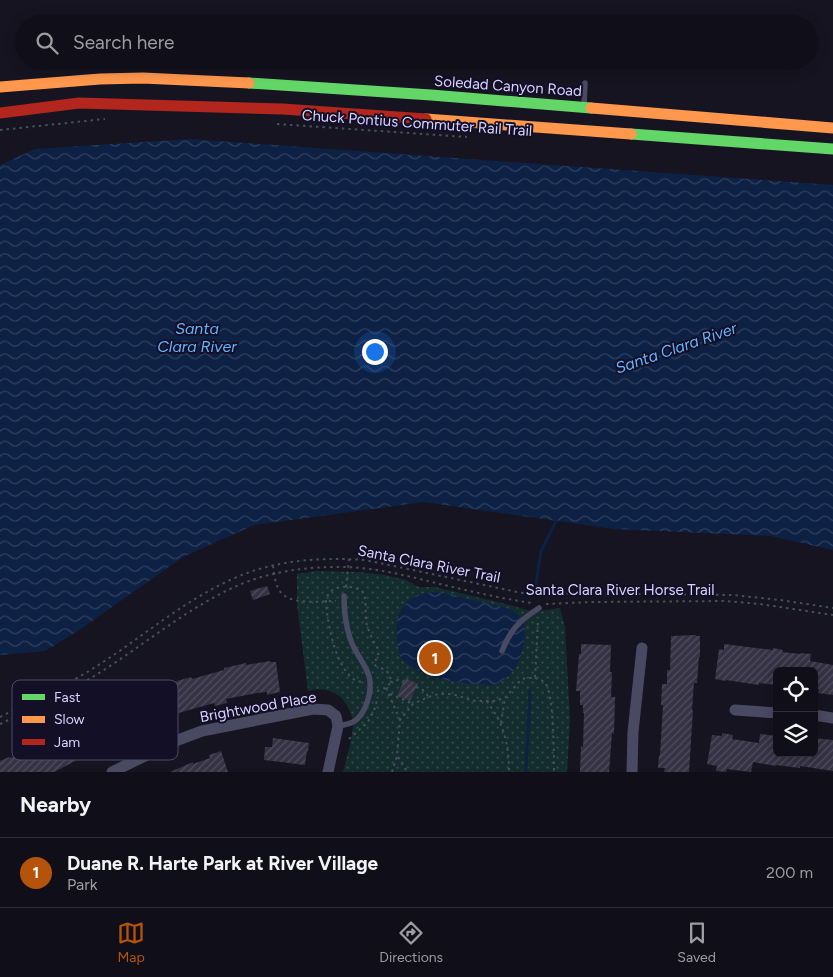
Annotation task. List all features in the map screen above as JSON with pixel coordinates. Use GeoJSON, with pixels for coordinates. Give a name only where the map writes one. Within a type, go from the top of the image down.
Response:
{"type":"FeatureCollection","features":[{"type":"Feature","properties":{"kind":"main road","name":"Soledad Canyon Road"},"geometry":{"type":"LineString","coordinates":[[0,87],[100,79],[143,78],[431,95],[833,128]]}},
{"type":"Feature","properties":{"kind":"main road"},"geometry":{"type":"LineString","coordinates":[[422,105],[428,101],[431,95]]}},
{"type":"Feature","properties":{"kind":"main road"},"geometry":{"type":"LineString","coordinates":[[297,110],[303,103],[312,100],[396,106]]}},
{"type":"Feature","properties":{"kind":"main road"},"geometry":{"type":"LineString","coordinates":[[0,113],[79,103],[297,110],[833,149]]}},
{"type":"Feature","properties":{"kind":"street"},"geometry":{"type":"LineString","coordinates":[[632,772],[633,732],[642,648]]}},
{"type":"Feature","properties":{"kind":"street","name":"Brightwood Place"},"geometry":{"type":"LineString","coordinates":[[178,740],[202,731],[313,709],[328,710],[336,716],[338,726]]}},
{"type":"Feature","properties":{"kind":"street"},"geometry":{"type":"LineString","coordinates":[[735,710],[773,713]]}},
{"type":"Feature","properties":{"kind":"street"},"geometry":{"type":"LineString","coordinates":[[818,716],[833,718]]}},
{"type":"Feature","properties":{"kind":"street"},"geometry":{"type":"LineString","coordinates":[[328,772],[338,726]]}},
{"type":"Feature","properties":{"kind":"street","name":"Brightwood Place"},"geometry":{"type":"LineString","coordinates":[[112,772],[137,760]]}},
{"type":"Feature","properties":{"kind":"lane"},"geometry":{"type":"LineString","coordinates":[[584,107],[585,83]]}},
{"type":"Feature","properties":{"kind":"lane"},"geometry":{"type":"LineString","coordinates":[[338,726],[354,722],[367,702],[370,685],[369,676],[350,640],[344,613],[344,596]]}},
{"type":"Feature","properties":{"kind":"lane"},"geometry":{"type":"LineString","coordinates":[[502,651],[511,632],[518,623],[539,606]]}},
{"type":"Feature","properties":{"kind":"path"},"geometry":{"type":"LineString","coordinates":[[0,130],[108,118]]}},
{"type":"Feature","properties":{"kind":"path","name":"Chuck Pontius Commuter Rail Trail"},"geometry":{"type":"LineString","coordinates":[[278,124],[466,137]]}},
{"type":"Feature","properties":{"kind":"path","name":"Santa Clara River Trail"},"geometry":{"type":"LineString","coordinates":[[73,680],[98,666],[199,597],[239,576],[273,566],[324,558],[365,560],[511,592],[539,594],[733,595],[833,608]]}},
{"type":"Feature","properties":{"kind":"path"},"geometry":{"type":"LineString","coordinates":[[273,566],[278,589],[287,598],[297,601],[339,600],[344,596],[349,559]]}},
{"type":"Feature","properties":{"kind":"path","name":"Santa Clara River Horse Trail"},"geometry":{"type":"LineString","coordinates":[[88,680],[205,602],[229,589],[248,581],[275,574],[317,567],[348,567],[393,573],[539,606],[591,602],[726,601],[833,615]]}},
{"type":"Feature","properties":{"kind":"path"},"geometry":{"type":"LineString","coordinates":[[535,678],[539,594]]}},
{"type":"Feature","properties":{"kind":"path"},"geometry":{"type":"LineString","coordinates":[[374,668],[382,668],[390,676],[390,682],[386,688],[379,691]]}},
{"type":"Feature","properties":{"kind":"path"},"geometry":{"type":"LineString","coordinates":[[501,724],[505,698],[519,682],[526,678],[535,678],[545,683],[548,687],[552,709],[554,772]]}},
{"type":"Feature","properties":{"kind":"path"},"geometry":{"type":"LineString","coordinates":[[390,682],[404,681]]}},
{"type":"Feature","properties":{"kind":"path"},"geometry":{"type":"LineString","coordinates":[[416,687],[422,689],[428,697]]}},
{"type":"Feature","properties":{"kind":"path"},"geometry":{"type":"LineString","coordinates":[[386,688],[400,720],[397,756],[392,772]]}},
{"type":"Feature","properties":{"kind":"path"},"geometry":{"type":"LineString","coordinates":[[390,694],[413,704]]}},
{"type":"Feature","properties":{"kind":"path"},"geometry":{"type":"LineString","coordinates":[[400,720],[413,704],[438,694],[452,694],[487,702],[505,698]]}},
{"type":"Feature","properties":{"kind":"path"},"geometry":{"type":"LineString","coordinates":[[487,702],[501,724],[507,742],[509,772]]}},
{"type":"Feature","properties":{"kind":"path","name":"Santa Clara River Trail"},"geometry":{"type":"LineString","coordinates":[[0,716],[12,710]]}},
{"type":"Feature","properties":{"kind":"path","name":"Santa Clara River Horse Trail"},"geometry":{"type":"LineString","coordinates":[[0,724],[12,718]]}},
{"type":"Feature","properties":{"kind":"path"},"geometry":{"type":"LineString","coordinates":[[397,756],[407,772]]}},
{"type":"Feature","properties":{"kind":"green space"},"geometry":{"type":"Polygon","coordinates":[[[317,571],[385,575],[406,580],[419,587],[435,587],[526,610],[542,611],[560,608],[565,627],[570,720],[567,772],[343,772],[353,728],[353,720],[348,707],[340,697],[326,690],[308,691],[297,605],[297,574],[317,571]]]}},
{"type":"Feature","properties":{"kind":"water","name":"Santa Clara River"},"geometry":{"type":"Polygon","coordinates":[[[190,139],[833,185],[833,550],[771,536],[614,529],[424,502],[254,525],[183,557],[78,631],[45,651],[0,655],[0,165],[35,149],[190,139]]]}},
{"type":"Feature","properties":{"kind":"water"},"geometry":{"type":"Polygon","coordinates":[[[433,592],[510,609],[522,619],[525,630],[524,643],[518,662],[509,676],[499,683],[490,685],[454,682],[424,673],[401,659],[396,631],[400,613],[404,605],[411,599],[421,594],[433,592]]]}},
{"type":"Feature","properties":{"kind":"building"},"geometry":{"type":"Polygon","coordinates":[[[267,586],[270,594],[253,600],[250,591],[267,586]]]}},
{"type":"Feature","properties":{"kind":"building"},"geometry":{"type":"Polygon","coordinates":[[[671,636],[700,636],[700,657],[697,683],[694,683],[689,772],[664,772],[665,768],[658,768],[663,705],[661,705],[662,684],[667,684],[667,670],[670,670],[671,636]]]}},
{"type":"Feature","properties":{"kind":"building"},"geometry":{"type":"Polygon","coordinates":[[[581,644],[611,645],[611,697],[615,697],[614,734],[612,733],[609,772],[580,772],[584,713],[583,705],[580,705],[580,691],[576,691],[581,644]]]}},
{"type":"Feature","properties":{"kind":"building"},"geometry":{"type":"Polygon","coordinates":[[[724,644],[773,650],[773,648],[783,650],[782,652],[811,654],[810,661],[833,665],[833,695],[818,693],[818,667],[773,667],[773,685],[759,683],[759,685],[715,679],[719,649],[724,650],[724,644]]]}},
{"type":"Feature","properties":{"kind":"building"},"geometry":{"type":"Polygon","coordinates":[[[270,661],[276,662],[280,692],[267,695],[267,692],[257,693],[226,699],[227,703],[215,706],[214,703],[178,713],[178,681],[191,677],[192,679],[224,670],[224,668],[246,663],[246,665],[270,661]]]}},
{"type":"Feature","properties":{"kind":"building"},"geometry":{"type":"Polygon","coordinates":[[[405,678],[418,684],[410,701],[397,696],[405,678]]]}},
{"type":"Feature","properties":{"kind":"building"},"geometry":{"type":"Polygon","coordinates":[[[722,733],[733,735],[732,739],[759,743],[760,734],[773,736],[773,757],[818,757],[818,738],[833,740],[833,771],[753,762],[751,772],[727,769],[726,772],[716,771],[717,766],[707,764],[712,735],[722,736],[722,733]]]}},
{"type":"Feature","properties":{"kind":"building"},"geometry":{"type":"Polygon","coordinates":[[[273,738],[309,743],[305,765],[264,760],[265,747],[272,747],[273,738]]]}},
{"type":"Feature","properties":{"kind":"building"},"geometry":{"type":"Polygon","coordinates":[[[221,751],[228,772],[170,772],[193,762],[193,764],[210,758],[209,755],[221,751]]]}},
{"type":"Feature","properties":{"kind":"building"},"geometry":{"type":"Polygon","coordinates":[[[12,757],[12,760],[77,760],[54,772],[0,772],[0,761],[12,757]]]}},
{"type":"Feature","properties":{"kind":"waterway"},"geometry":{"type":"LineString","coordinates":[[536,584],[541,551],[557,519]]}},
{"type":"Feature","properties":{"kind":"waterway"},"geometry":{"type":"LineString","coordinates":[[526,772],[530,691]]}},
{"type":"Feature","properties":{"kind":"traffic: fast"},"geometry":{"type":"LineString","coordinates":[[249,83],[591,108]]}},
{"type":"Feature","properties":{"kind":"traffic: fast"},"geometry":{"type":"LineString","coordinates":[[631,134],[833,149]]}},
{"type":"Feature","properties":{"kind":"traffic: slow"},"geometry":{"type":"LineString","coordinates":[[0,87],[100,79],[143,78],[249,83]]}},
{"type":"Feature","properties":{"kind":"traffic: slow"},"geometry":{"type":"LineString","coordinates":[[591,108],[833,128]]}},
{"type":"Feature","properties":{"kind":"traffic: slow"},"geometry":{"type":"LineString","coordinates":[[426,119],[631,134]]}},
{"type":"Feature","properties":{"kind":"traffic: jam"},"geometry":{"type":"LineString","coordinates":[[0,113],[79,103],[283,109],[426,119]]}},
{"type":"Feature","properties":{"kind":"place","name":"Duane R. Harte Park at River Village"},"geometry":{"type":"Point","coordinates":[435,658]}}]}
